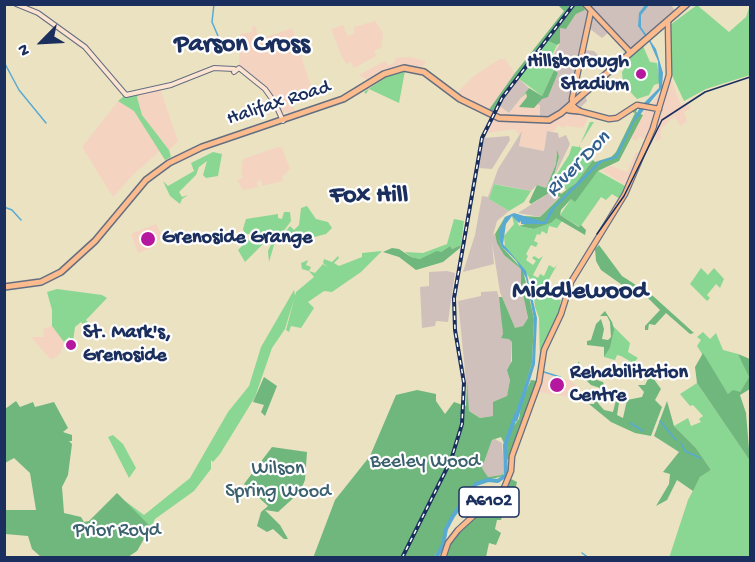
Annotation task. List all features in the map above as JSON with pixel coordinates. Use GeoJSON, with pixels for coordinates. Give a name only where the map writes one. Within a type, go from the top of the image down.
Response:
{"type":"FeatureCollection","features":[{"type":"Feature","properties":{"kind":"highway"},"geometry":{"type":"LineString","coordinates":[[505,121],[546,123],[559,116],[631,50],[687,4]]}},
{"type":"Feature","properties":{"kind":"highway"},"geometry":{"type":"LineString","coordinates":[[670,19],[692,4]]}},
{"type":"Feature","properties":{"kind":"highway"},"geometry":{"type":"LineString","coordinates":[[660,28],[669,29]]}},
{"type":"Feature","properties":{"kind":"highway","name":"Halifax Road"},"geometry":{"type":"LineString","coordinates":[[4,287],[41,282],[61,273],[95,241],[149,177],[184,155],[229,137],[343,102],[367,85],[392,72],[414,71],[425,75],[472,105],[505,121]]}},
{"type":"Feature","properties":{"kind":"highway"},"geometry":{"type":"LineString","coordinates":[[573,104],[580,112]]}},
{"type":"Feature","properties":{"kind":"highway"},"geometry":{"type":"LineString","coordinates":[[505,121],[546,123]]}},
{"type":"Feature","properties":{"kind":"main road"},"geometry":{"type":"LineString","coordinates":[[16,4],[43,15],[88,49],[125,95],[171,85],[214,69],[237,71],[270,95],[283,120]]}},
{"type":"Feature","properties":{"kind":"main road"},"geometry":{"type":"LineString","coordinates":[[585,4],[631,50]]}},
{"type":"Feature","properties":{"kind":"main road"},"geometry":{"type":"LineString","coordinates":[[573,104],[591,11]]}},
{"type":"Feature","properties":{"kind":"main road"},"geometry":{"type":"LineString","coordinates":[[580,112],[615,118],[640,105],[659,107],[668,75],[670,19]]}},
{"type":"Feature","properties":{"kind":"main road","name":"A6102"},"geometry":{"type":"LineString","coordinates":[[443,558],[450,540],[506,485],[512,456],[537,390],[545,348],[573,277],[622,198],[651,138],[659,107]]}},
{"type":"Feature","properties":{"kind":"shaded area"},"geometry":{"type":"Polygon","coordinates":[[[585,5],[671,5],[676,12],[607,71],[596,59],[584,54],[574,97],[584,92],[587,101],[576,112],[569,109],[540,122],[540,105],[537,104],[542,98],[548,97],[558,73],[547,66],[560,43],[560,28],[566,29],[577,13],[585,10],[585,5]],[[590,29],[585,50],[594,51],[610,67],[627,52],[609,32],[602,38],[590,29]]]}},
{"type":"Feature","properties":{"kind":"shaded area"},"geometry":{"type":"Polygon","coordinates":[[[375,21],[383,33],[381,48],[374,51],[376,56],[354,68],[351,62],[346,64],[331,29],[343,25],[348,36],[354,33],[354,27],[375,21]]]}},
{"type":"Feature","properties":{"kind":"shaded area"},"geometry":{"type":"Polygon","coordinates":[[[252,26],[256,27],[258,40],[292,28],[314,96],[293,103],[295,112],[282,113],[265,87],[239,69],[240,34],[252,32],[252,26]]]}},
{"type":"Feature","properties":{"kind":"shaded area"},"geometry":{"type":"Polygon","coordinates":[[[410,57],[426,61],[425,64],[422,67],[396,66],[367,80],[359,75],[386,61],[388,65],[394,63],[396,58],[410,57]]]}},
{"type":"Feature","properties":{"kind":"shaded area"},"geometry":{"type":"Polygon","coordinates":[[[500,59],[505,59],[516,75],[488,111],[457,95],[475,75],[500,59]]]}},
{"type":"Feature","properties":{"kind":"shaded area"},"geometry":{"type":"Polygon","coordinates":[[[670,77],[681,105],[687,104],[691,108],[684,112],[687,121],[680,126],[675,117],[670,120],[662,128],[660,134],[662,138],[655,142],[657,137],[652,135],[650,141],[639,137],[637,141],[631,138],[646,108],[654,101],[670,77]]]}},
{"type":"Feature","properties":{"kind":"shaded area"},"geometry":{"type":"Polygon","coordinates":[[[518,78],[529,88],[509,113],[498,105],[518,78]]]}},
{"type":"Feature","properties":{"kind":"shaded area"},"geometry":{"type":"Polygon","coordinates":[[[160,89],[178,141],[169,150],[142,116],[137,97],[139,94],[160,89]]]}},
{"type":"Feature","properties":{"kind":"shaded area"},"geometry":{"type":"Polygon","coordinates":[[[526,93],[533,108],[537,104],[569,109],[589,116],[583,128],[567,126],[563,128],[558,125],[554,131],[547,131],[544,151],[519,146],[522,132],[519,135],[515,129],[487,133],[493,120],[490,118],[498,105],[509,113],[526,93]]]}},
{"type":"Feature","properties":{"kind":"shaded area"},"geometry":{"type":"Polygon","coordinates":[[[118,101],[134,111],[160,151],[113,197],[82,147],[118,101]]]}},
{"type":"Feature","properties":{"kind":"shaded area"},"geometry":{"type":"Polygon","coordinates":[[[522,131],[519,146],[544,151],[547,131],[558,133],[559,138],[566,135],[570,144],[554,177],[559,158],[556,153],[556,164],[546,188],[537,185],[531,191],[494,184],[489,199],[509,211],[497,221],[492,239],[494,233],[504,255],[521,269],[521,285],[528,318],[523,326],[515,329],[500,292],[492,242],[494,264],[463,272],[475,235],[482,196],[488,197],[498,169],[522,131]]]}},
{"type":"Feature","properties":{"kind":"shaded area"},"geometry":{"type":"Polygon","coordinates":[[[509,136],[510,140],[492,169],[478,168],[484,138],[509,136]]]}},
{"type":"Feature","properties":{"kind":"shaded area"},"geometry":{"type":"Polygon","coordinates":[[[278,147],[282,148],[290,169],[282,177],[283,181],[262,186],[261,180],[257,182],[258,187],[243,190],[237,180],[243,178],[241,173],[243,159],[278,147]]]}},
{"type":"Feature","properties":{"kind":"shaded area"},"geometry":{"type":"Polygon","coordinates":[[[636,152],[643,155],[628,187],[602,170],[611,166],[627,172],[636,152]]]}},
{"type":"Feature","properties":{"kind":"shaded area"},"geometry":{"type":"Polygon","coordinates":[[[549,193],[560,196],[540,217],[518,213],[549,193]]]}},
{"type":"Feature","properties":{"kind":"shaded area","name":"Grenoside Grange"},"geometry":{"type":"Polygon","coordinates":[[[156,224],[164,238],[152,243],[154,247],[138,253],[131,234],[156,224]]]}},
{"type":"Feature","properties":{"kind":"shaded area"},"geometry":{"type":"Polygon","coordinates":[[[429,272],[455,273],[448,322],[436,321],[435,326],[422,328],[420,287],[429,286],[429,272]]]}},
{"type":"Feature","properties":{"kind":"shaded area"},"geometry":{"type":"Polygon","coordinates":[[[497,291],[501,305],[503,334],[501,338],[509,338],[512,342],[510,380],[507,396],[493,416],[480,418],[469,411],[458,301],[481,296],[481,292],[497,291]]]}},
{"type":"Feature","properties":{"kind":"shaded area"},"geometry":{"type":"Polygon","coordinates":[[[52,326],[64,342],[60,354],[51,360],[31,337],[44,337],[43,329],[52,326]]]}},
{"type":"Feature","properties":{"kind":"shaded area","name":"Rehabilitation Centre"},"geometry":{"type":"Polygon","coordinates":[[[543,372],[571,381],[577,386],[574,398],[539,392],[543,372]]]}},
{"type":"Feature","properties":{"kind":"shaded area"},"geometry":{"type":"Polygon","coordinates":[[[495,439],[502,443],[504,468],[502,475],[488,477],[482,468],[492,440],[495,439]]]}},
{"type":"Feature","properties":{"kind":"green space"},"geometry":{"type":"Polygon","coordinates":[[[558,5],[573,5],[491,113],[488,111],[515,73],[564,11],[558,5]]]}},
{"type":"Feature","properties":{"kind":"green space"},"geometry":{"type":"Polygon","coordinates":[[[575,5],[582,5],[585,10],[576,14],[566,29],[560,28],[560,43],[557,45],[548,41],[518,78],[575,5]]]}},
{"type":"Feature","properties":{"kind":"green space"},"geometry":{"type":"Polygon","coordinates":[[[697,5],[729,32],[746,17],[750,5],[750,75],[706,89],[684,101],[670,71],[670,25],[697,5]]]}},
{"type":"Feature","properties":{"kind":"green space"},"geometry":{"type":"Polygon","coordinates":[[[548,41],[557,45],[547,66],[554,70],[542,96],[518,78],[548,41]]]}},
{"type":"Feature","properties":{"kind":"green space","name":"Hillsborough Stadium"},"geometry":{"type":"Polygon","coordinates":[[[643,46],[650,62],[657,63],[660,83],[654,85],[649,95],[637,99],[623,84],[622,72],[627,65],[625,63],[643,46]]]}},
{"type":"Feature","properties":{"kind":"green space"},"geometry":{"type":"Polygon","coordinates":[[[554,70],[558,73],[548,97],[542,99],[534,108],[519,107],[527,97],[526,93],[521,98],[529,88],[542,96],[554,70]]]}},
{"type":"Feature","properties":{"kind":"green space"},"geometry":{"type":"Polygon","coordinates":[[[405,71],[399,103],[369,89],[366,94],[364,92],[388,76],[405,71]]]}},
{"type":"Feature","properties":{"kind":"green space"},"geometry":{"type":"Polygon","coordinates":[[[139,94],[137,97],[142,115],[169,150],[171,157],[165,160],[134,111],[118,101],[124,96],[139,94]]]}},
{"type":"Feature","properties":{"kind":"green space"},"geometry":{"type":"Polygon","coordinates":[[[638,107],[636,112],[643,115],[619,161],[598,171],[575,202],[571,199],[561,210],[560,215],[579,227],[581,225],[586,230],[585,235],[556,218],[551,223],[534,229],[519,226],[525,224],[524,216],[540,217],[560,197],[549,193],[531,204],[529,202],[537,185],[546,188],[556,164],[557,150],[559,157],[550,190],[556,192],[558,190],[561,194],[576,183],[593,160],[595,162],[611,157],[616,152],[635,113],[630,111],[638,107]]]}},
{"type":"Feature","properties":{"kind":"green space"},"geometry":{"type":"Polygon","coordinates":[[[590,122],[594,122],[580,144],[590,122]]]}},
{"type":"Feature","properties":{"kind":"green space"},"geometry":{"type":"Polygon","coordinates":[[[572,146],[579,146],[593,160],[576,183],[567,190],[556,183],[555,177],[572,146]]]}},
{"type":"Feature","properties":{"kind":"green space"},"geometry":{"type":"Polygon","coordinates":[[[213,152],[222,154],[218,176],[206,178],[203,175],[207,161],[199,167],[196,175],[179,192],[182,197],[188,195],[182,199],[180,204],[170,196],[163,181],[168,186],[194,171],[191,163],[213,152]]]}},
{"type":"Feature","properties":{"kind":"green space"},"geometry":{"type":"Polygon","coordinates":[[[598,171],[627,187],[620,199],[612,194],[606,200],[601,197],[580,227],[560,215],[571,199],[575,201],[598,171]]]}},
{"type":"Feature","properties":{"kind":"green space"},"geometry":{"type":"Polygon","coordinates":[[[494,184],[531,191],[524,202],[509,211],[489,199],[494,184]]]}},
{"type":"Feature","properties":{"kind":"green space"},"geometry":{"type":"Polygon","coordinates":[[[307,206],[316,219],[328,222],[332,228],[326,234],[290,243],[287,236],[283,237],[285,232],[290,226],[294,230],[299,225],[301,208],[307,206]]]}},
{"type":"Feature","properties":{"kind":"green space"},"geometry":{"type":"Polygon","coordinates":[[[284,212],[290,212],[291,221],[283,232],[281,240],[274,245],[269,262],[268,251],[274,238],[263,244],[245,262],[238,250],[249,239],[249,234],[245,234],[243,229],[246,219],[278,214],[278,218],[282,219],[284,212]]]}},
{"type":"Feature","properties":{"kind":"green space"},"geometry":{"type":"Polygon","coordinates":[[[512,216],[515,217],[519,226],[534,229],[551,223],[556,217],[562,221],[557,228],[549,226],[547,234],[542,231],[540,235],[537,234],[534,241],[538,243],[536,247],[531,245],[526,254],[528,256],[526,260],[533,265],[536,261],[532,258],[534,256],[539,259],[543,256],[533,275],[538,278],[540,274],[544,276],[549,265],[554,268],[557,265],[544,288],[549,291],[552,286],[558,289],[555,299],[561,300],[560,304],[563,306],[540,366],[539,318],[535,307],[533,286],[529,277],[505,248],[504,236],[514,224],[512,216]]]}},
{"type":"Feature","properties":{"kind":"green space","name":"Beeley Wood"},"geometry":{"type":"Polygon","coordinates":[[[505,217],[499,240],[502,247],[523,270],[534,319],[532,363],[518,408],[504,443],[501,437],[492,440],[482,468],[488,477],[502,475],[504,469],[503,476],[480,482],[464,499],[446,525],[442,545],[434,557],[313,558],[335,500],[370,456],[396,395],[417,390],[436,394],[436,401],[445,414],[454,402],[466,406],[467,381],[469,411],[480,418],[493,416],[493,402],[507,396],[510,380],[507,370],[512,361],[512,342],[501,338],[503,334],[499,297],[502,297],[515,328],[523,326],[528,318],[521,285],[521,269],[504,255],[497,243],[495,234],[505,217]]]}},
{"type":"Feature","properties":{"kind":"green space"},"geometry":{"type":"Polygon","coordinates":[[[454,219],[464,221],[461,245],[452,249],[450,246],[441,252],[420,259],[411,257],[405,252],[423,253],[447,244],[454,219]]]}},
{"type":"Feature","properties":{"kind":"green space"},"geometry":{"type":"Polygon","coordinates":[[[461,245],[443,262],[416,270],[399,257],[383,252],[392,248],[399,249],[411,257],[420,259],[437,251],[441,252],[450,246],[452,249],[461,245]]]}},
{"type":"Feature","properties":{"kind":"green space"},"geometry":{"type":"Polygon","coordinates":[[[599,245],[622,276],[653,296],[694,333],[690,334],[666,313],[655,325],[649,324],[648,330],[645,330],[645,326],[660,310],[647,297],[625,287],[601,270],[596,261],[595,249],[599,245]]]}},
{"type":"Feature","properties":{"kind":"green space"},"geometry":{"type":"Polygon","coordinates":[[[382,251],[361,272],[332,292],[324,291],[308,302],[314,308],[301,328],[291,326],[289,332],[286,330],[296,292],[314,277],[309,271],[315,273],[323,264],[328,267],[323,263],[324,259],[332,262],[338,256],[339,258],[334,263],[339,266],[362,257],[362,253],[382,251]]]}},
{"type":"Feature","properties":{"kind":"green space"},"geometry":{"type":"Polygon","coordinates":[[[308,260],[306,265],[311,267],[309,271],[302,269],[301,263],[308,260]]]}},
{"type":"Feature","properties":{"kind":"green space"},"geometry":{"type":"Polygon","coordinates":[[[701,268],[708,275],[714,268],[724,279],[720,288],[716,284],[707,295],[710,298],[707,301],[690,284],[701,268]]]}},
{"type":"Feature","properties":{"kind":"green space"},"geometry":{"type":"Polygon","coordinates":[[[57,289],[102,295],[107,298],[86,320],[92,327],[88,330],[81,322],[75,327],[73,341],[69,337],[64,342],[52,326],[52,310],[47,292],[57,289]]]}},
{"type":"Feature","properties":{"kind":"green space"},"geometry":{"type":"Polygon","coordinates":[[[294,290],[295,296],[285,329],[272,348],[255,397],[220,454],[213,462],[211,460],[211,469],[194,491],[155,519],[151,527],[125,501],[144,515],[190,478],[228,412],[249,386],[261,347],[294,290]]]}},
{"type":"Feature","properties":{"kind":"green space"},"geometry":{"type":"Polygon","coordinates":[[[605,311],[614,329],[610,348],[604,357],[604,347],[587,345],[587,341],[591,340],[596,324],[601,319],[604,329],[602,339],[608,340],[611,337],[610,322],[607,316],[600,316],[605,311]]]}},
{"type":"Feature","properties":{"kind":"green space"},"geometry":{"type":"Polygon","coordinates":[[[613,326],[630,343],[628,352],[638,358],[633,363],[617,355],[615,360],[604,357],[610,348],[613,326]]]}},
{"type":"Feature","properties":{"kind":"green space"},"geometry":{"type":"Polygon","coordinates":[[[703,332],[710,339],[716,333],[723,350],[738,354],[742,360],[749,377],[740,392],[728,394],[697,346],[701,340],[697,337],[703,332]]]}},
{"type":"Feature","properties":{"kind":"green space"},"geometry":{"type":"Polygon","coordinates":[[[703,353],[728,394],[733,390],[740,392],[749,377],[738,354],[750,359],[750,389],[740,395],[746,413],[750,461],[697,383],[695,367],[703,353]]]}},
{"type":"Feature","properties":{"kind":"green space"},"geometry":{"type":"Polygon","coordinates":[[[579,361],[580,369],[588,374],[592,370],[596,371],[594,379],[603,382],[605,388],[598,403],[604,410],[613,412],[616,400],[620,397],[617,415],[623,418],[627,400],[642,397],[644,392],[638,385],[645,385],[652,371],[653,378],[661,389],[655,400],[662,407],[651,436],[635,433],[611,422],[589,404],[594,404],[600,388],[591,385],[575,370],[579,361]]]}},
{"type":"Feature","properties":{"kind":"green space"},"geometry":{"type":"Polygon","coordinates":[[[264,377],[277,386],[265,416],[261,412],[264,405],[253,402],[264,377]]]}},
{"type":"Feature","properties":{"kind":"green space"},"geometry":{"type":"Polygon","coordinates":[[[531,380],[538,381],[510,461],[507,459],[506,445],[511,429],[519,419],[522,400],[531,380]]]}},
{"type":"Feature","properties":{"kind":"green space"},"geometry":{"type":"Polygon","coordinates":[[[697,383],[750,461],[750,557],[669,558],[688,500],[700,477],[711,470],[696,448],[674,426],[688,418],[691,426],[701,422],[699,419],[703,416],[680,394],[697,383]]]}},
{"type":"Feature","properties":{"kind":"green space","name":"Prior Royd"},"geometry":{"type":"Polygon","coordinates":[[[16,401],[20,407],[33,402],[35,407],[54,402],[68,428],[63,432],[72,435],[72,441],[69,441],[72,444],[68,475],[62,487],[64,513],[81,517],[84,522],[89,521],[117,493],[151,527],[137,551],[128,557],[41,557],[32,549],[28,536],[5,534],[5,510],[36,510],[30,473],[14,458],[5,463],[5,409],[16,401]]]}},
{"type":"Feature","properties":{"kind":"green space"},"geometry":{"type":"Polygon","coordinates":[[[667,401],[674,426],[696,448],[711,470],[700,477],[693,491],[677,480],[667,500],[656,506],[669,484],[670,474],[663,472],[679,452],[654,436],[667,401]]]}},
{"type":"Feature","properties":{"kind":"green space"},"geometry":{"type":"Polygon","coordinates":[[[113,435],[123,444],[136,468],[129,478],[108,437],[113,435]]]}},
{"type":"Feature","properties":{"kind":"green space","name":"Wilson Spring Wood"},"geometry":{"type":"Polygon","coordinates":[[[272,447],[307,452],[305,480],[300,492],[278,512],[265,510],[280,525],[288,539],[284,539],[273,529],[267,532],[257,526],[261,512],[268,506],[244,484],[272,447]]]}},
{"type":"Feature","properties":{"kind":"green space"},"geometry":{"type":"Polygon","coordinates":[[[509,478],[517,482],[513,499],[508,498],[501,520],[497,520],[495,529],[501,533],[496,545],[489,543],[486,557],[444,558],[452,538],[501,494],[509,478]]]}},
{"type":"Feature","properties":{"kind":"water"},"geometry":{"type":"Polygon","coordinates":[[[645,5],[649,5],[641,15],[641,27],[656,49],[663,73],[662,88],[634,122],[617,158],[602,162],[555,208],[546,224],[521,224],[521,221],[519,223],[512,216],[506,224],[503,244],[526,271],[537,318],[535,364],[517,422],[514,418],[532,363],[534,319],[526,278],[516,260],[502,247],[499,240],[500,229],[505,217],[514,213],[544,222],[550,210],[599,161],[615,156],[640,107],[659,88],[658,61],[650,43],[638,26],[639,13],[645,5]]]}},
{"type":"Feature","properties":{"kind":"waterway"},"geometry":{"type":"LineString","coordinates":[[214,4],[212,22],[218,36]]}},
{"type":"Feature","properties":{"kind":"waterway"},"geometry":{"type":"LineString","coordinates":[[4,62],[19,90],[46,123]]}},
{"type":"Feature","properties":{"kind":"waterway"},"geometry":{"type":"LineString","coordinates":[[4,207],[12,210],[21,220]]}},
{"type":"Feature","properties":{"kind":"waterway"},"geometry":{"type":"LineString","coordinates":[[544,372],[560,377]]}},
{"type":"Feature","properties":{"kind":"waterway","name":"River Don"},"geometry":{"type":"LineString","coordinates":[[436,558],[453,516],[476,484],[488,480],[498,481],[506,475],[505,445],[516,415]]}},
{"type":"Feature","properties":{"kind":"waterway"},"geometry":{"type":"LineString","coordinates":[[660,421],[676,440]]}},
{"type":"Feature","properties":{"kind":"waterway"},"geometry":{"type":"LineString","coordinates":[[630,423],[643,431]]}},
{"type":"Feature","properties":{"kind":"waterway"},"geometry":{"type":"LineString","coordinates":[[681,443],[685,451],[700,458]]}},
{"type":"Feature","properties":{"kind":"waterway"},"geometry":{"type":"LineString","coordinates":[[582,553],[589,558]]}},
{"type":"Feature","properties":{"kind":"tram line"},"geometry":{"type":"LineString","coordinates":[[597,234],[624,196],[662,120],[705,92],[750,77]]}},
{"type":"Feature","properties":{"kind":"railway"},"geometry":{"type":"LineString","coordinates":[[402,558],[451,460],[462,424],[464,383],[455,330],[454,298],[482,138],[502,98],[574,4]]}},
{"type":"Feature","properties":{"kind":"place","name":"Hillsborough Stadium"},"geometry":{"type":"Point","coordinates":[641,74]}},
{"type":"Feature","properties":{"kind":"place","name":"Grenoside Grange"},"geometry":{"type":"Point","coordinates":[148,239]}},
{"type":"Feature","properties":{"kind":"place","name":"St. Mark's, Grenoside"},"geometry":{"type":"Point","coordinates":[71,345]}},
{"type":"Feature","properties":{"kind":"place","name":"Rehabilitation Centre"},"geometry":{"type":"Point","coordinates":[557,385]}},
{"type":"Feature","properties":{"kind":"district","name":"Parson Cross"},"geometry":{"type":"Point","coordinates":[242,46]}},
{"type":"Feature","properties":{"kind":"district","name":"Fox Hill"},"geometry":{"type":"Point","coordinates":[369,197]}},
{"type":"Feature","properties":{"kind":"district","name":"Middlewood"},"geometry":{"type":"Point","coordinates":[580,293]}}]}
